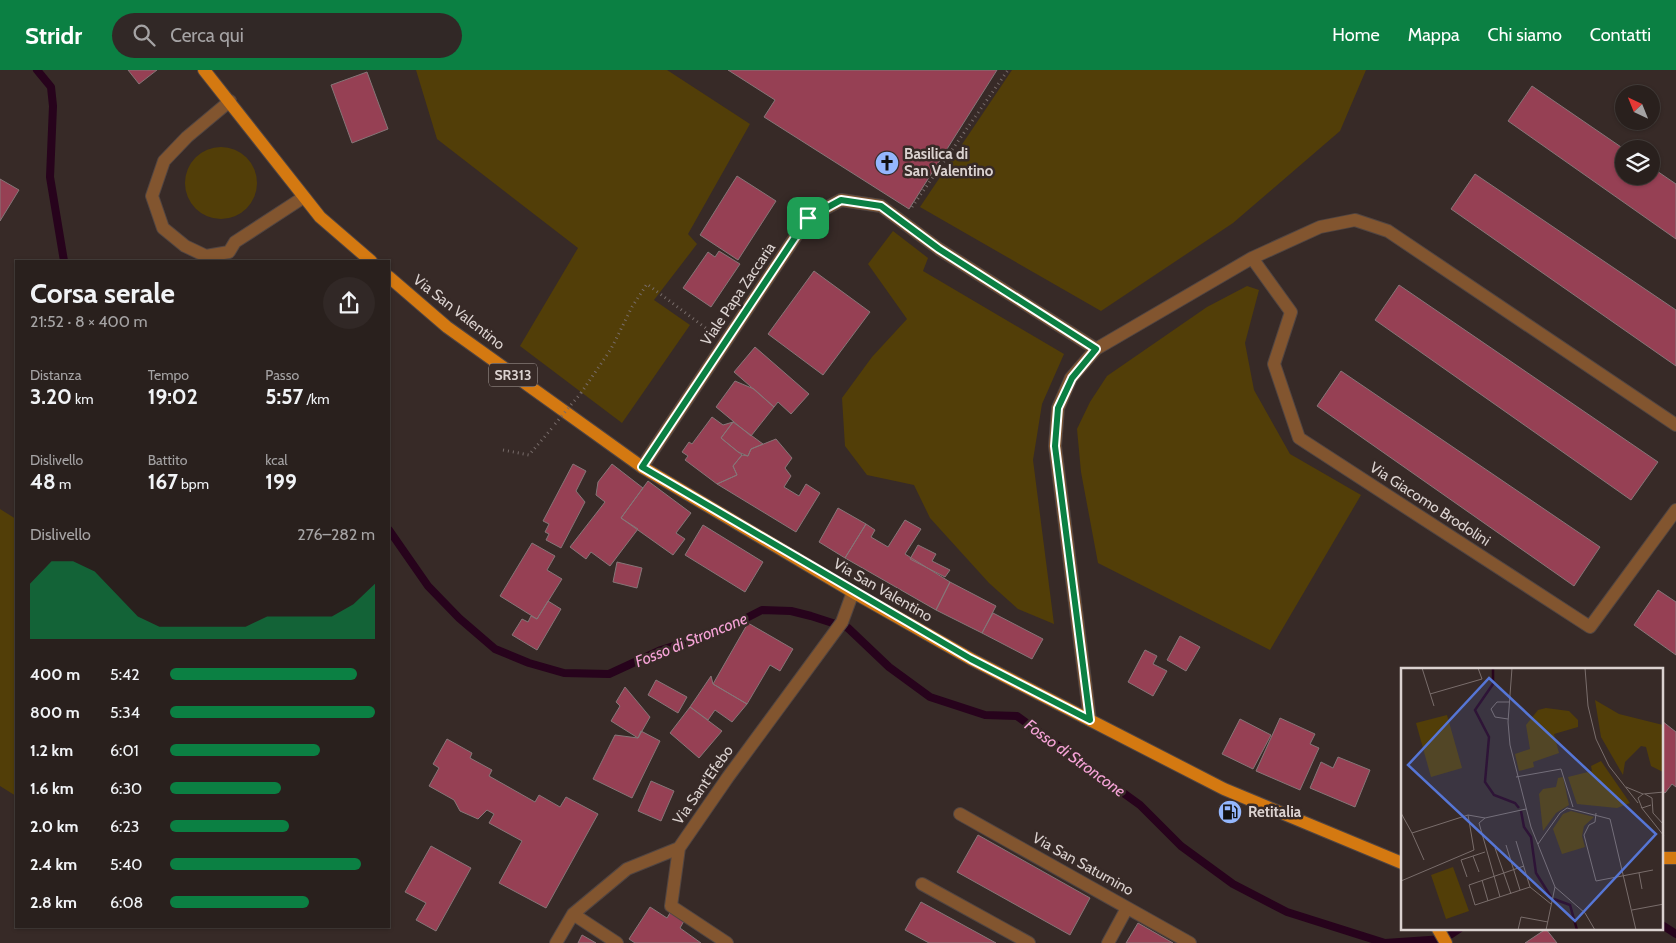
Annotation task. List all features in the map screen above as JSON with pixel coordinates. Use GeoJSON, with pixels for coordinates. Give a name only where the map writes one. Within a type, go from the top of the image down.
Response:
{"type":"FeatureCollection","features":[{"type":"Feature","properties":{"kind":"main road"},"geometry":{"type":"LineString","coordinates":[[204,70],[320,217],[370,260]]}},
{"type":"Feature","properties":{"kind":"main road","name":"Via San Valentino"},"geometry":{"type":"LineString","coordinates":[[390,278],[447,327],[642,467],[853,592],[971,659],[1224,789],[1401,864]]}},
{"type":"Feature","properties":{"kind":"main road"},"geometry":{"type":"LineString","coordinates":[[1439,930],[1446,943]]}},
{"type":"Feature","properties":{"kind":"street"},"geometry":{"type":"LineString","coordinates":[[230,101],[187,137],[164,161],[152,196],[163,228],[185,246],[206,256],[228,252],[235,242],[304,196]]}},
{"type":"Feature","properties":{"kind":"street","name":"Viale Papa Zaccaria"},"geometry":{"type":"LineString","coordinates":[[642,467],[808,218],[841,200],[881,206],[939,249],[1096,349]]}},
{"type":"Feature","properties":{"kind":"street"},"geometry":{"type":"LineString","coordinates":[[1090,720],[1055,446],[1058,408],[1072,378],[1096,349],[1252,258],[1320,227],[1355,220],[1388,232],[1676,425]]}},
{"type":"Feature","properties":{"kind":"street","name":"Via Giacomo Brodolini"},"geometry":{"type":"LineString","coordinates":[[1252,258],[1291,312],[1274,364],[1299,438],[1590,627],[1676,510]]}},
{"type":"Feature","properties":{"kind":"street","name":"Via Sant'Efebo"},"geometry":{"type":"LineString","coordinates":[[556,943],[573,914],[627,869],[679,848],[728,777],[842,622],[853,592]]}},
{"type":"Feature","properties":{"kind":"street","name":"Via San Saturnino"},"geometry":{"type":"LineString","coordinates":[[960,814],[1190,943]]}},
{"type":"Feature","properties":{"kind":"street"},"geometry":{"type":"LineString","coordinates":[[679,848],[671,906],[727,943]]}},
{"type":"Feature","properties":{"kind":"street"},"geometry":{"type":"LineString","coordinates":[[922,884],[1029,943]]}},
{"type":"Feature","properties":{"kind":"street"},"geometry":{"type":"LineString","coordinates":[[1108,943],[1127,908]]}},
{"type":"Feature","properties":{"kind":"street"},"geometry":{"type":"LineString","coordinates":[[573,914],[617,943]]}},
{"type":"Feature","properties":{"kind":"path"},"geometry":{"type":"LineString","coordinates":[[901,221],[1008,70]]}},
{"type":"Feature","properties":{"kind":"path"},"geometry":{"type":"LineString","coordinates":[[503,450],[529,455],[581,393],[611,349],[632,307],[647,284],[726,343]]}},
{"type":"Feature","properties":{"kind":"shaded area"},"geometry":{"type":"Polygon","coordinates":[[[416,70],[667,70],[750,124],[688,234],[697,244],[654,300],[690,325],[622,423],[520,346],[578,248],[437,139],[416,70]]]}},
{"type":"Feature","properties":{"kind":"shaded area"},"geometry":{"type":"Polygon","coordinates":[[[1012,70],[1366,70],[1340,131],[1233,223],[1101,311],[920,207],[1012,70]]]}},
{"type":"Feature","properties":{"kind":"shaded area"},"geometry":{"type":"Polygon","coordinates":[[[221,147],[241,153],[251,163],[257,183],[251,203],[241,213],[221,219],[201,213],[191,203],[185,183],[191,163],[201,153],[221,147]]]}},
{"type":"Feature","properties":{"kind":"shaded area"},"geometry":{"type":"Polygon","coordinates":[[[893,231],[928,258],[923,271],[1064,354],[1042,404],[1033,460],[1054,624],[1018,609],[989,583],[930,518],[914,485],[867,475],[845,446],[842,398],[872,357],[907,319],[868,264],[893,231]]]}},
{"type":"Feature","properties":{"kind":"shaded area"},"geometry":{"type":"Polygon","coordinates":[[[1247,286],[1259,290],[1245,343],[1254,390],[1290,454],[1361,495],[1270,650],[1098,563],[1081,472],[1077,429],[1090,402],[1107,376],[1207,307],[1247,286]]]}},
{"type":"Feature","properties":{"kind":"shaded area"},"geometry":{"type":"Polygon","coordinates":[[[0,509],[15,518],[15,795],[0,786],[0,509]]]}},
{"type":"Feature","properties":{"kind":"building"},"geometry":{"type":"Polygon","coordinates":[[[128,70],[157,70],[139,84],[128,70]]]}},
{"type":"Feature","properties":{"kind":"building","name":"Basilica di San Valentino"},"geometry":{"type":"Polygon","coordinates":[[[728,70],[997,70],[909,209],[764,117],[775,100],[728,70]]]}},
{"type":"Feature","properties":{"kind":"building"},"geometry":{"type":"Polygon","coordinates":[[[367,72],[388,129],[352,143],[331,85],[367,72]]]}},
{"type":"Feature","properties":{"kind":"building"},"geometry":{"type":"Polygon","coordinates":[[[1532,86],[1615,143],[1615,185],[1660,185],[1660,173],[1676,184],[1676,239],[1508,121],[1532,86]]]}},
{"type":"Feature","properties":{"kind":"building"},"geometry":{"type":"Polygon","coordinates":[[[1475,174],[1676,310],[1676,366],[1451,209],[1475,174]]]}},
{"type":"Feature","properties":{"kind":"building"},"geometry":{"type":"Polygon","coordinates":[[[737,176],[776,201],[738,260],[700,235],[737,176]]]}},
{"type":"Feature","properties":{"kind":"building"},"geometry":{"type":"Polygon","coordinates":[[[0,179],[19,190],[0,221],[0,179]]]}},
{"type":"Feature","properties":{"kind":"building"},"geometry":{"type":"Polygon","coordinates":[[[719,251],[740,264],[711,307],[683,288],[708,252],[715,257],[719,251]]]}},
{"type":"Feature","properties":{"kind":"building"},"geometry":{"type":"Polygon","coordinates":[[[814,271],[870,312],[823,375],[768,334],[814,271]]]}},
{"type":"Feature","properties":{"kind":"building"},"geometry":{"type":"Polygon","coordinates":[[[1399,285],[1658,462],[1631,500],[1375,320],[1399,285]]]}},
{"type":"Feature","properties":{"kind":"building"},"geometry":{"type":"Polygon","coordinates":[[[755,347],[809,394],[791,414],[778,402],[774,407],[734,372],[755,347]]]}},
{"type":"Feature","properties":{"kind":"building"},"geometry":{"type":"Polygon","coordinates":[[[1341,371],[1600,547],[1574,586],[1317,406],[1341,371]]]}},
{"type":"Feature","properties":{"kind":"building"},"geometry":{"type":"Polygon","coordinates":[[[735,381],[754,389],[774,407],[751,436],[716,407],[735,381]]]}},
{"type":"Feature","properties":{"kind":"building"},"geometry":{"type":"Polygon","coordinates":[[[712,417],[723,425],[733,422],[721,438],[742,455],[733,466],[737,475],[717,484],[685,460],[688,456],[682,452],[689,442],[692,444],[712,417]]]}},
{"type":"Feature","properties":{"kind":"building"},"geometry":{"type":"Polygon","coordinates":[[[733,422],[763,444],[751,449],[748,456],[738,452],[721,438],[733,422]]]}},
{"type":"Feature","properties":{"kind":"building"},"geometry":{"type":"Polygon","coordinates":[[[776,439],[792,458],[785,468],[791,476],[784,487],[799,496],[806,484],[820,493],[796,532],[717,484],[737,475],[733,466],[742,455],[748,456],[751,449],[776,439]]]}},
{"type":"Feature","properties":{"kind":"building"},"geometry":{"type":"Polygon","coordinates":[[[573,464],[586,471],[576,491],[585,502],[561,548],[546,540],[549,534],[545,532],[549,524],[543,521],[573,464]]]}},
{"type":"Feature","properties":{"kind":"building"},"geometry":{"type":"Polygon","coordinates":[[[612,464],[643,488],[621,518],[638,529],[610,566],[591,552],[586,559],[570,547],[605,502],[596,495],[598,482],[612,464]]]}},
{"type":"Feature","properties":{"kind":"building"},"geometry":{"type":"Polygon","coordinates":[[[648,481],[691,513],[676,533],[685,539],[673,555],[621,518],[648,481]]]}},
{"type":"Feature","properties":{"kind":"building"},"geometry":{"type":"Polygon","coordinates":[[[838,508],[866,524],[845,558],[819,542],[838,508]]]}},
{"type":"Feature","properties":{"kind":"building"},"geometry":{"type":"Polygon","coordinates":[[[905,520],[921,529],[905,554],[950,582],[936,610],[845,558],[866,524],[875,530],[871,537],[888,547],[905,520]]]}},
{"type":"Feature","properties":{"kind":"building"},"geometry":{"type":"Polygon","coordinates":[[[703,525],[763,562],[745,592],[685,555],[703,525]]]}},
{"type":"Feature","properties":{"kind":"building"},"geometry":{"type":"Polygon","coordinates":[[[532,543],[555,556],[547,570],[562,579],[537,619],[500,596],[532,543]]]}},
{"type":"Feature","properties":{"kind":"building"},"geometry":{"type":"Polygon","coordinates":[[[918,545],[936,554],[932,561],[950,570],[945,577],[910,559],[918,545]]]}},
{"type":"Feature","properties":{"kind":"building"},"geometry":{"type":"Polygon","coordinates":[[[617,562],[642,568],[637,588],[613,582],[617,562]]]}},
{"type":"Feature","properties":{"kind":"building"},"geometry":{"type":"Polygon","coordinates":[[[950,582],[996,606],[982,633],[936,610],[950,582]]]}},
{"type":"Feature","properties":{"kind":"building"},"geometry":{"type":"Polygon","coordinates":[[[1658,590],[1676,602],[1676,655],[1634,625],[1658,590]]]}},
{"type":"Feature","properties":{"kind":"building"},"geometry":{"type":"Polygon","coordinates":[[[548,601],[561,609],[537,650],[512,635],[522,619],[528,622],[531,616],[537,619],[548,601]]]}},
{"type":"Feature","properties":{"kind":"building"},"geometry":{"type":"Polygon","coordinates":[[[993,613],[1043,639],[1032,659],[982,633],[993,613]]]}},
{"type":"Feature","properties":{"kind":"building"},"geometry":{"type":"Polygon","coordinates":[[[748,623],[793,649],[780,671],[770,665],[747,704],[713,684],[748,623]]]}},
{"type":"Feature","properties":{"kind":"building"},"geometry":{"type":"Polygon","coordinates":[[[1180,636],[1200,647],[1186,671],[1167,660],[1180,636]]]}},
{"type":"Feature","properties":{"kind":"building"},"geometry":{"type":"Polygon","coordinates":[[[1145,650],[1157,656],[1153,664],[1167,671],[1153,696],[1128,682],[1145,650]]]}},
{"type":"Feature","properties":{"kind":"building"},"geometry":{"type":"Polygon","coordinates":[[[711,676],[713,684],[747,704],[732,722],[715,710],[708,720],[690,707],[711,676]]]}},
{"type":"Feature","properties":{"kind":"building"},"geometry":{"type":"Polygon","coordinates":[[[656,680],[687,697],[678,713],[648,695],[656,680]]]}},
{"type":"Feature","properties":{"kind":"building"},"geometry":{"type":"Polygon","coordinates":[[[625,687],[650,717],[638,738],[611,721],[620,706],[616,702],[625,687]]]}},
{"type":"Feature","properties":{"kind":"building"},"geometry":{"type":"Polygon","coordinates":[[[690,707],[722,731],[699,758],[670,733],[690,707]]]}},
{"type":"Feature","properties":{"kind":"building"},"geometry":{"type":"Polygon","coordinates":[[[1280,718],[1315,734],[1310,744],[1319,748],[1300,790],[1256,771],[1280,718]]]}},
{"type":"Feature","properties":{"kind":"building"},"geometry":{"type":"Polygon","coordinates":[[[1240,719],[1271,735],[1253,769],[1222,754],[1240,719]]]}},
{"type":"Feature","properties":{"kind":"building"},"geometry":{"type":"Polygon","coordinates":[[[1664,723],[1676,732],[1676,787],[1672,784],[1665,793],[1664,723]]]}},
{"type":"Feature","properties":{"kind":"building"},"geometry":{"type":"Polygon","coordinates":[[[641,731],[660,741],[632,798],[593,779],[615,735],[638,738],[641,731]]]}},
{"type":"Feature","properties":{"kind":"building"},"geometry":{"type":"Polygon","coordinates":[[[447,739],[472,753],[470,758],[492,770],[489,776],[535,802],[539,795],[560,807],[566,797],[598,814],[546,908],[499,883],[522,841],[489,823],[494,814],[487,810],[478,819],[460,811],[454,800],[429,786],[439,768],[433,764],[447,739]]]}},
{"type":"Feature","properties":{"kind":"building"},"geometry":{"type":"Polygon","coordinates":[[[1338,757],[1370,770],[1355,807],[1310,788],[1321,762],[1333,768],[1338,757]]]}},
{"type":"Feature","properties":{"kind":"building"},"geometry":{"type":"Polygon","coordinates":[[[651,781],[674,791],[661,821],[638,811],[651,781]]]}},
{"type":"Feature","properties":{"kind":"building"},"geometry":{"type":"Polygon","coordinates":[[[978,835],[1090,898],[1070,935],[957,872],[978,835]]]}},
{"type":"Feature","properties":{"kind":"building"},"geometry":{"type":"Polygon","coordinates":[[[431,846],[471,868],[436,931],[416,920],[426,903],[405,892],[431,846]]]}},
{"type":"Feature","properties":{"kind":"building"},"geometry":{"type":"Polygon","coordinates":[[[921,902],[996,943],[929,943],[905,930],[921,902]]]}},
{"type":"Feature","properties":{"kind":"building"},"geometry":{"type":"Polygon","coordinates":[[[650,907],[667,918],[670,913],[684,921],[680,928],[701,943],[635,943],[629,939],[650,907]]]}},
{"type":"Feature","properties":{"kind":"building"},"geometry":{"type":"Polygon","coordinates":[[[1138,923],[1173,943],[1126,943],[1138,923]]]}},
{"type":"Feature","properties":{"kind":"building"},"geometry":{"type":"Polygon","coordinates":[[[1547,930],[1557,943],[1525,943],[1547,930]]]}},
{"type":"Feature","properties":{"kind":"building"},"geometry":{"type":"Polygon","coordinates":[[[582,935],[596,943],[578,943],[582,935]]]}},
{"type":"Feature","properties":{"kind":"waterway","name":"Fosso di Stroncone"},"geometry":{"type":"LineString","coordinates":[[37,70],[51,87],[53,106],[50,177],[64,260]]}},
{"type":"Feature","properties":{"kind":"waterway","name":"Fosso di Stroncone"},"geometry":{"type":"LineString","coordinates":[[390,531],[428,586],[459,618],[495,649],[529,663],[564,673],[609,674],[661,650],[721,631],[762,610],[791,611],[811,616],[848,628],[889,667],[930,697],[985,715],[1017,716],[1140,805],[1181,846],[1233,884],[1287,912],[1385,943],[1444,939],[1458,930]]}},
{"type":"Feature","properties":{"kind":"waterway","name":"Fosso di Stroncone"},"geometry":{"type":"LineString","coordinates":[[1664,926],[1676,934]]}},
{"type":"Feature","properties":{"kind":"place","name":"Basilica di San Valentino"},"geometry":{"type":"Point","coordinates":[887,163]}},
{"type":"Feature","properties":{"kind":"place","name":"Retitalia"},"geometry":{"type":"Point","coordinates":[1230,812]}},
{"type":"Feature","properties":{"kind":"route"},"geometry":{"type":"LineString","coordinates":[[841,200],[881,206],[939,249],[1096,349],[1072,378],[1058,408],[1055,446],[1090,720],[971,659],[853,592],[642,467],[808,218],[841,200]]}}]}
